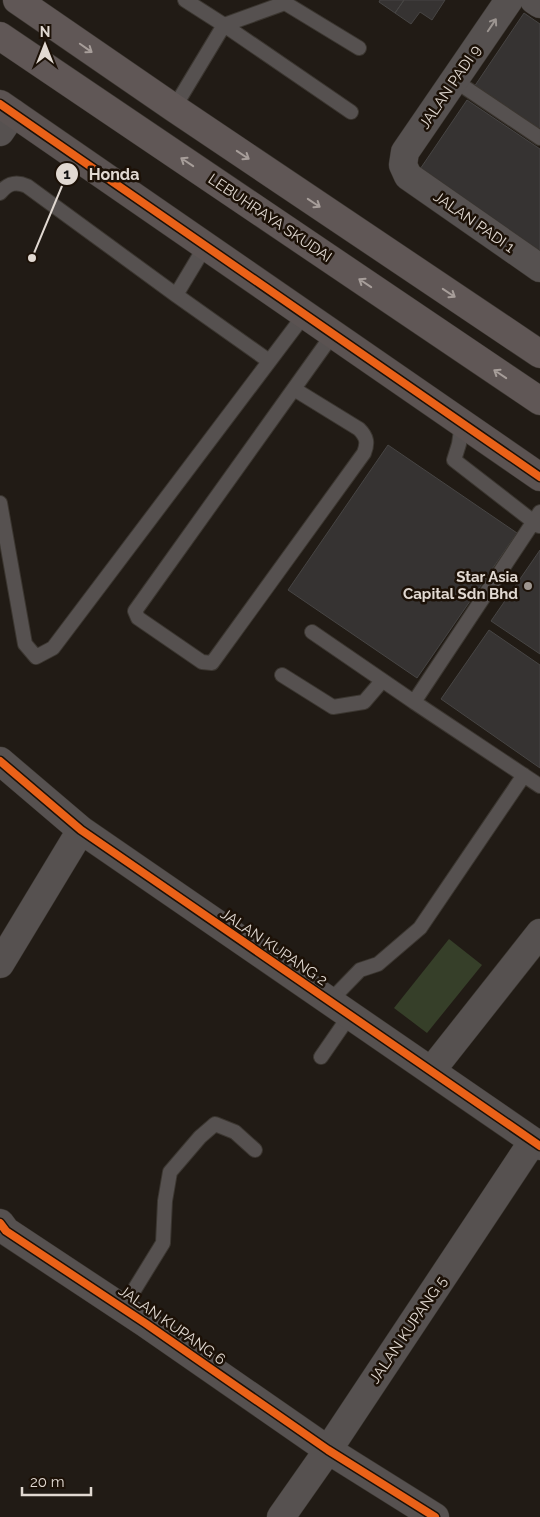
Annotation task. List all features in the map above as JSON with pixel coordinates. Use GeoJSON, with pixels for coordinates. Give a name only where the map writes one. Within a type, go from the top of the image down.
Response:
{"type":"FeatureCollection","features":[{"type":"Feature","properties":{"kind":"highway"},"geometry":{"type":"LineString","coordinates":[[17,0],[39,10],[174,108],[540,354]]}},
{"type":"Feature","properties":{"kind":"highway","name":"LEBUHRAYA SKUDAI"},"geometry":{"type":"LineString","coordinates":[[0,36],[540,401]]}},
{"type":"Feature","properties":{"kind":"street","name":"JALAN PADI 9"},"geometry":{"type":"LineString","coordinates":[[408,176],[403,165],[405,152],[508,0]]}},
{"type":"Feature","properties":{"kind":"street"},"geometry":{"type":"LineString","coordinates":[[534,0],[540,4]]}},
{"type":"Feature","properties":{"kind":"street"},"geometry":{"type":"LineString","coordinates":[[4,116],[206,245],[540,477]]}},
{"type":"Feature","properties":{"kind":"street","name":"JALAN PADI 1"},"geometry":{"type":"LineString","coordinates":[[408,176],[540,268]]}},
{"type":"Feature","properties":{"kind":"street","name":"JALAN KUPANG 2"},"geometry":{"type":"LineString","coordinates":[[0,761],[81,830],[537,1143]]}},
{"type":"Feature","properties":{"kind":"street"},"geometry":{"type":"LineString","coordinates":[[0,964],[81,830]]}},
{"type":"Feature","properties":{"kind":"street"},"geometry":{"type":"LineString","coordinates":[[431,1070],[540,932]]}},
{"type":"Feature","properties":{"kind":"street","name":"JALAN KUPANG 5"},"geometry":{"type":"LineString","coordinates":[[282,1517],[537,1143]]}},
{"type":"Feature","properties":{"kind":"street","name":"JALAN KUPANG 6"},"geometry":{"type":"LineString","coordinates":[[2,1234],[123,1308],[328,1450],[435,1517]]}},
{"type":"Feature","properties":{"kind":"lane"},"geometry":{"type":"LineString","coordinates":[[185,0],[351,112]]}},
{"type":"Feature","properties":{"kind":"lane"},"geometry":{"type":"LineString","coordinates":[[174,108],[224,25],[285,3],[358,48]]}},
{"type":"Feature","properties":{"kind":"lane"},"geometry":{"type":"LineString","coordinates":[[454,80],[540,138]]}},
{"type":"Feature","properties":{"kind":"lane"},"geometry":{"type":"LineString","coordinates":[[0,193],[11,184],[20,182],[27,186],[269,361]]}},
{"type":"Feature","properties":{"kind":"lane"},"geometry":{"type":"LineString","coordinates":[[176,295],[206,245]]}},
{"type":"Feature","properties":{"kind":"lane"},"geometry":{"type":"LineString","coordinates":[[0,503],[25,644],[36,657],[53,648],[305,314]]}},
{"type":"Feature","properties":{"kind":"lane"},"geometry":{"type":"LineString","coordinates":[[294,388],[359,429],[366,436],[367,445],[358,462],[212,663],[202,662],[138,618],[135,611],[294,388],[333,334]]}},
{"type":"Feature","properties":{"kind":"lane"},"geometry":{"type":"LineString","coordinates":[[414,702],[538,520],[454,460],[459,444],[462,423]]}},
{"type":"Feature","properties":{"kind":"lane"},"geometry":{"type":"LineString","coordinates":[[312,632],[540,786]]}},
{"type":"Feature","properties":{"kind":"lane"},"geometry":{"type":"LineString","coordinates":[[282,675],[333,707],[364,702],[382,681]]}},
{"type":"Feature","properties":{"kind":"lane"},"geometry":{"type":"LineString","coordinates":[[321,1057],[340,1008],[360,970],[378,964],[420,928],[524,775]]}},
{"type":"Feature","properties":{"kind":"lane"},"geometry":{"type":"LineString","coordinates":[[123,1308],[163,1243],[165,1201],[170,1172],[200,1137],[215,1124],[235,1132],[255,1150]]}},
{"type":"Feature","properties":{"kind":"green space"},"geometry":{"type":"Polygon","coordinates":[[[449,939],[482,965],[427,1033],[394,1008],[449,939]]]}},
{"type":"Feature","properties":{"kind":"building"},"geometry":{"type":"Polygon","coordinates":[[[380,0],[404,0],[395,13],[379,2],[380,0]]]}},
{"type":"Feature","properties":{"kind":"building"},"geometry":{"type":"Polygon","coordinates":[[[404,0],[445,0],[432,20],[420,12],[411,24],[395,13],[404,0]]]}},
{"type":"Feature","properties":{"kind":"building"},"geometry":{"type":"Polygon","coordinates":[[[524,13],[540,24],[540,131],[474,87],[524,13]]]}},
{"type":"Feature","properties":{"kind":"building"},"geometry":{"type":"Polygon","coordinates":[[[467,100],[540,149],[540,258],[416,175],[467,100]]]}},
{"type":"Feature","properties":{"kind":"building"},"geometry":{"type":"Polygon","coordinates":[[[388,445],[517,533],[417,678],[288,590],[388,445]]]}},
{"type":"Feature","properties":{"kind":"building","name":"Star Asia Capital Sdn Bhd"},"geometry":{"type":"Polygon","coordinates":[[[540,550],[540,654],[491,621],[540,550]]]}},
{"type":"Feature","properties":{"kind":"building"},"geometry":{"type":"Polygon","coordinates":[[[489,630],[540,665],[540,768],[441,699],[489,630]]]}},
{"type":"Feature","properties":{"kind":"cycle path"},"geometry":{"type":"LineString","coordinates":[[0,104],[540,477]]}},
{"type":"Feature","properties":{"kind":"cycle path"},"geometry":{"type":"LineString","coordinates":[[0,761],[81,830],[540,1146]]}},
{"type":"Feature","properties":{"kind":"cycle path"},"geometry":{"type":"LineString","coordinates":[[0,1223],[6,1231],[145,1323],[328,1450],[435,1517]]}},
{"type":"Feature","properties":{"kind":"place","name":"Honda"},"geometry":{"type":"Point","coordinates":[32,258]}},
{"type":"Feature","properties":{"kind":"place","name":"Star Asia Capital Sdn Bhd"},"geometry":{"type":"Point","coordinates":[528,586]}}]}
